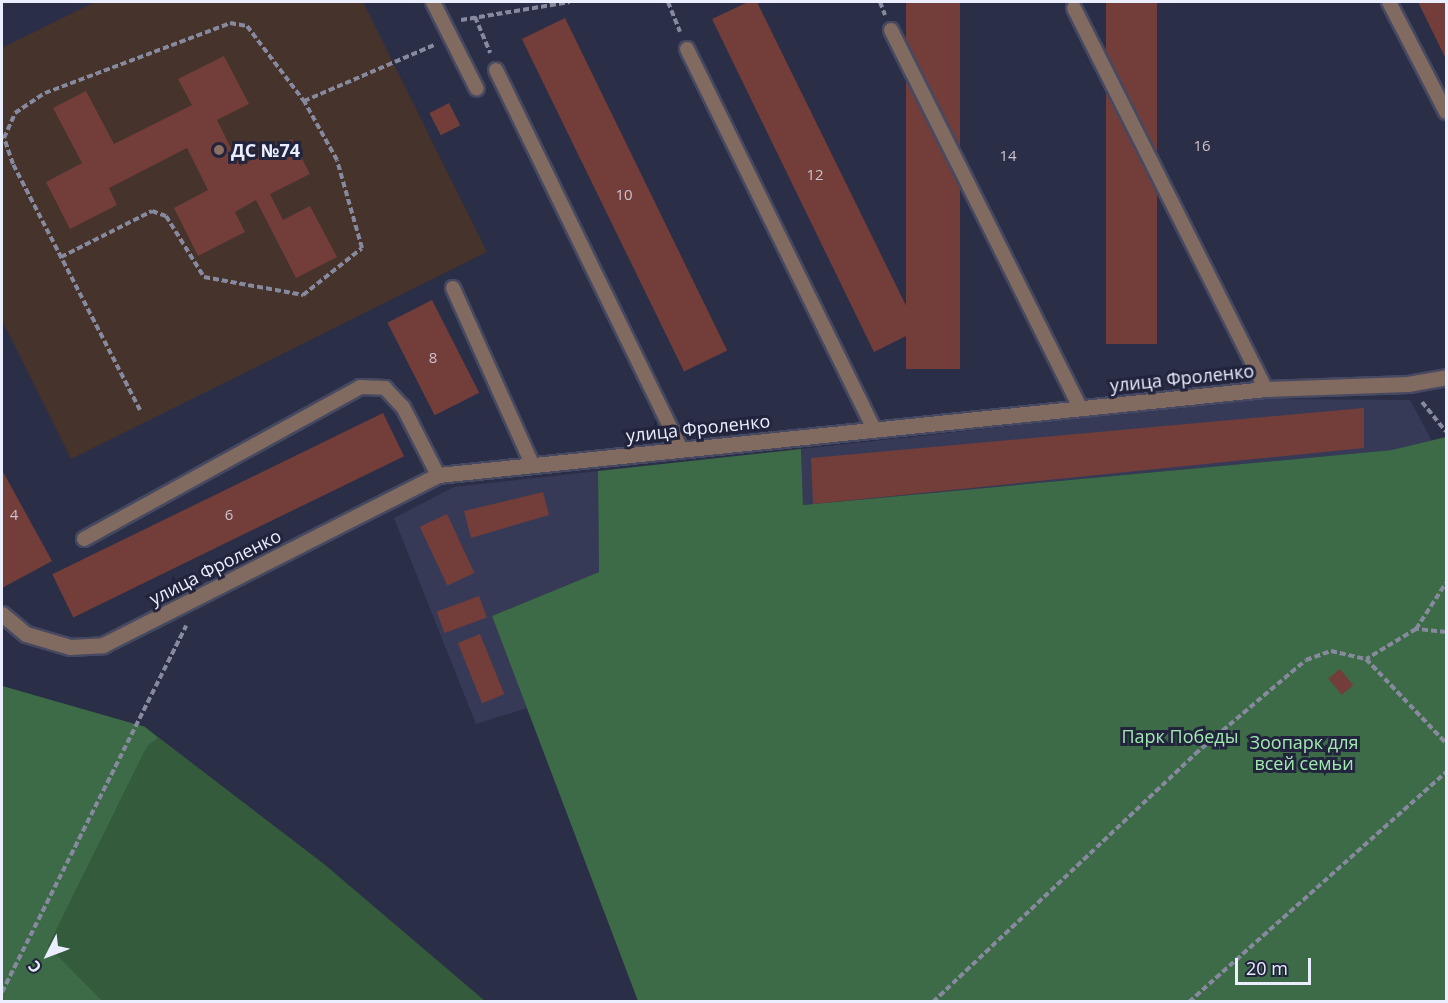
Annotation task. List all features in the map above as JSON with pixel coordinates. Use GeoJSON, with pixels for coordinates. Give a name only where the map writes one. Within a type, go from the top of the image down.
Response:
{"type":"FeatureCollection","features":[{"type":"Feature","properties":{"kind":"street","name":"улица Фроленко"},"geometry":{"type":"LineString","coordinates":[[2,614],[26,634],[70,647],[103,645],[438,475],[1266,389],[1408,384],[1446,377]]}},
{"type":"Feature","properties":{"kind":"lane"},"geometry":{"type":"LineString","coordinates":[[433,2],[477,89]]}},
{"type":"Feature","properties":{"kind":"lane"},"geometry":{"type":"LineString","coordinates":[[1389,2],[1446,112]]}},
{"type":"Feature","properties":{"kind":"lane"},"geometry":{"type":"LineString","coordinates":[[1074,8],[1266,389]]}},
{"type":"Feature","properties":{"kind":"lane"},"geometry":{"type":"LineString","coordinates":[[891,30],[1080,408]]}},
{"type":"Feature","properties":{"kind":"lane"},"geometry":{"type":"LineString","coordinates":[[687,49],[874,429]]}},
{"type":"Feature","properties":{"kind":"lane"},"geometry":{"type":"LineString","coordinates":[[496,70],[681,449]]}},
{"type":"Feature","properties":{"kind":"lane"},"geometry":{"type":"LineString","coordinates":[[453,288],[532,464]]}},
{"type":"Feature","properties":{"kind":"lane"},"geometry":{"type":"LineString","coordinates":[[84,539],[360,387],[385,388],[403,406],[438,475]]}},
{"type":"Feature","properties":{"kind":"path"},"geometry":{"type":"LineString","coordinates":[[444,22],[570,2]]}},
{"type":"Feature","properties":{"kind":"path"},"geometry":{"type":"LineString","coordinates":[[668,2],[687,49]]}},
{"type":"Feature","properties":{"kind":"path"},"geometry":{"type":"LineString","coordinates":[[475,17],[496,70]]}},
{"type":"Feature","properties":{"kind":"path"},"geometry":{"type":"LineString","coordinates":[[61,257],[153,211],[166,216],[204,277],[303,295],[362,248],[337,160],[304,101],[247,26],[230,23],[45,93],[15,113],[4,138],[61,257],[140,410]]}},
{"type":"Feature","properties":{"kind":"path"},"geometry":{"type":"LineString","coordinates":[[304,101],[451,37]]}},
{"type":"Feature","properties":{"kind":"path"},"geometry":{"type":"LineString","coordinates":[[1408,384],[1446,432]]}},
{"type":"Feature","properties":{"kind":"path"},"geometry":{"type":"LineString","coordinates":[[1366,659],[1416,629],[1446,583]]}},
{"type":"Feature","properties":{"kind":"path"},"geometry":{"type":"LineString","coordinates":[[2,992],[200,597]]}},
{"type":"Feature","properties":{"kind":"path"},"geometry":{"type":"LineString","coordinates":[[1416,629],[1446,632]]}},
{"type":"Feature","properties":{"kind":"path"},"geometry":{"type":"LineString","coordinates":[[933,1002],[1195,754],[1306,660],[1331,651],[1366,659],[1446,743]]}},
{"type":"Feature","properties":{"kind":"path"},"geometry":{"type":"LineString","coordinates":[[1189,1002],[1446,772]]}},
{"type":"Feature","properties":{"kind":"shaded area","name":"ДС №74"},"geometry":{"type":"Polygon","coordinates":[[[95,2],[363,2],[487,252],[71,459],[2,320],[2,48],[95,2]]]}},
{"type":"Feature","properties":{"kind":"shaded area"},"geometry":{"type":"Polygon","coordinates":[[[1256,399],[1410,400],[1432,441],[1392,450],[803,505],[801,449],[1256,399]]]}},
{"type":"Feature","properties":{"kind":"shaded area"},"geometry":{"type":"Polygon","coordinates":[[[598,471],[599,572],[492,616],[527,708],[476,724],[394,518],[454,487],[598,471]]]}},
{"type":"Feature","properties":{"kind":"green space","name":"Парк Победы"},"geometry":{"type":"Polygon","coordinates":[[[1446,437],[1446,1001],[638,1001],[492,616],[599,572],[598,471],[801,449],[803,505],[1392,450],[1446,437]]]}},
{"type":"Feature","properties":{"kind":"green space"},"geometry":{"type":"Polygon","coordinates":[[[2,686],[145,727],[324,864],[485,1001],[2,1001],[2,686]]]}},
{"type":"Feature","properties":{"kind":"green space"},"geometry":{"type":"Polygon","coordinates":[[[2,686],[145,727],[158,738],[147,746],[48,946],[102,1001],[2,1001],[2,686]]]}},
{"type":"Feature","properties":{"kind":"building"},"geometry":{"type":"Polygon","coordinates":[[[748,2],[757,2],[918,330],[874,352],[712,19],[748,2]]]}},
{"type":"Feature","properties":{"kind":"building"},"geometry":{"type":"Polygon","coordinates":[[[906,2],[960,2],[960,369],[906,369],[906,2]]]}},
{"type":"Feature","properties":{"kind":"building"},"geometry":{"type":"Polygon","coordinates":[[[1106,2],[1157,2],[1157,344],[1106,344],[1106,2]]]}},
{"type":"Feature","properties":{"kind":"building"},"geometry":{"type":"Polygon","coordinates":[[[1418,2],[1446,2],[1446,59],[1418,2]]]}},
{"type":"Feature","properties":{"kind":"building"},"geometry":{"type":"Polygon","coordinates":[[[565,18],[727,351],[684,372],[522,39],[565,18]]]}},
{"type":"Feature","properties":{"kind":"building"},"geometry":{"type":"Polygon","coordinates":[[[224,56],[249,104],[217,120],[240,166],[292,139],[310,174],[270,194],[283,220],[310,206],[337,257],[296,278],[256,200],[235,212],[245,232],[198,256],[174,208],[208,190],[187,148],[109,188],[117,205],[70,229],[46,182],[82,163],[53,108],[86,91],[114,144],[192,105],[178,79],[224,56]]]}},
{"type":"Feature","properties":{"kind":"building"},"geometry":{"type":"Polygon","coordinates":[[[449,103],[460,125],[441,135],[429,113],[449,103]]]}},
{"type":"Feature","properties":{"kind":"building"},"geometry":{"type":"Polygon","coordinates":[[[432,300],[479,393],[435,415],[387,323],[432,300]]]}},
{"type":"Feature","properties":{"kind":"building"},"geometry":{"type":"Polygon","coordinates":[[[1364,408],[1364,448],[813,504],[811,458],[1364,408]]]}},
{"type":"Feature","properties":{"kind":"building"},"geometry":{"type":"Polygon","coordinates":[[[383,413],[404,456],[73,617],[52,574],[383,413]]]}},
{"type":"Feature","properties":{"kind":"building"},"geometry":{"type":"Polygon","coordinates":[[[2,470],[52,561],[2,588],[2,470]]]}},
{"type":"Feature","properties":{"kind":"building"},"geometry":{"type":"Polygon","coordinates":[[[543,492],[549,515],[471,538],[464,511],[543,492]]]}},
{"type":"Feature","properties":{"kind":"building"},"geometry":{"type":"Polygon","coordinates":[[[447,514],[474,573],[447,586],[420,527],[447,514]]]}},
{"type":"Feature","properties":{"kind":"building"},"geometry":{"type":"Polygon","coordinates":[[[479,596],[487,618],[445,633],[437,611],[479,596]]]}},
{"type":"Feature","properties":{"kind":"building"},"geometry":{"type":"Polygon","coordinates":[[[480,634],[504,694],[482,703],[458,643],[480,634]]]}},
{"type":"Feature","properties":{"kind":"building"},"geometry":{"type":"Polygon","coordinates":[[[1340,669],[1353,685],[1342,695],[1328,678],[1340,669]]]}},
{"type":"Feature","properties":{"kind":"place","name":"ДС №74"},"geometry":{"type":"Point","coordinates":[219,150]}},
{"type":"Feature","properties":{"kind":"park label","name":"Зоопарк для всей семьи"},"geometry":{"type":"Point","coordinates":[1304,753]}}]}
